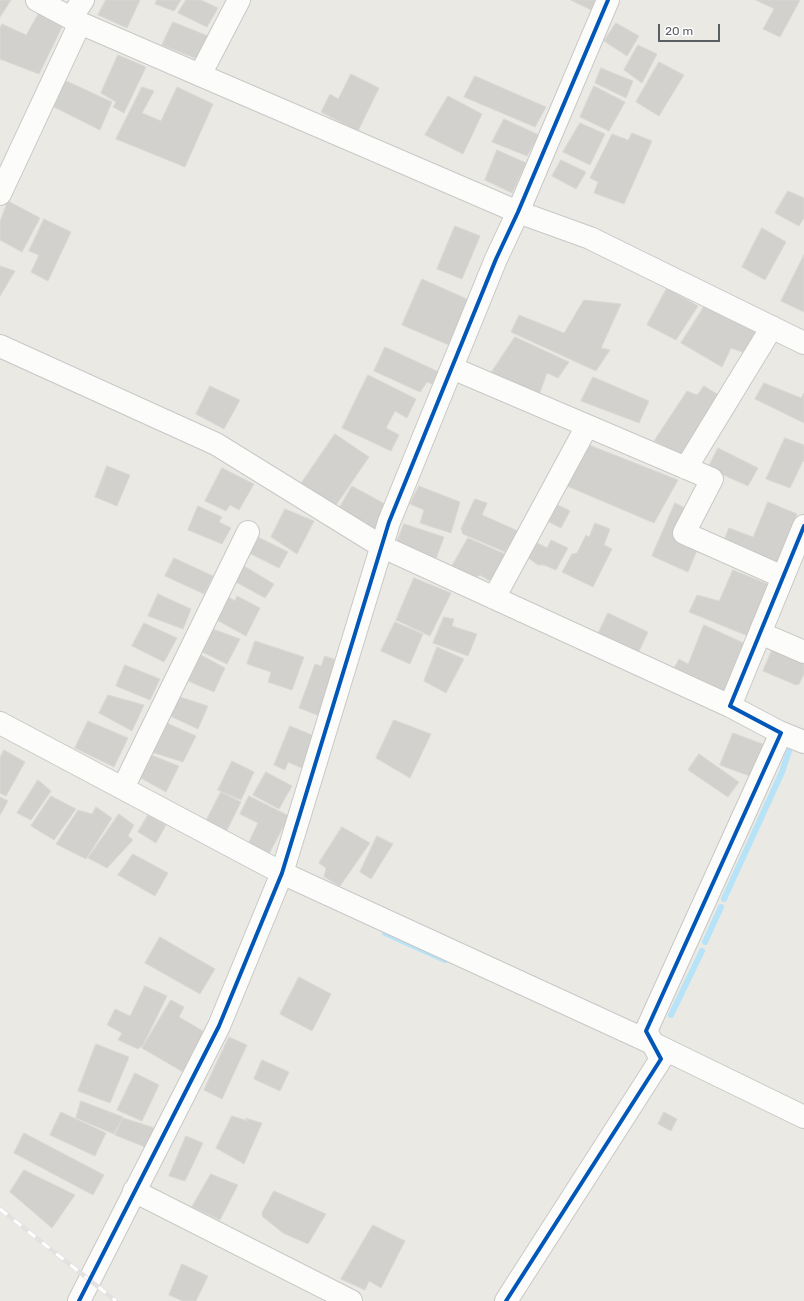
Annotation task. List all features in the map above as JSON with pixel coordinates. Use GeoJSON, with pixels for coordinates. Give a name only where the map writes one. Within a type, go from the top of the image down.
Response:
{"type":"FeatureCollection","features":[{"type":"Feature","properties":{"kind":"street"},"geometry":{"type":"LineString","coordinates":[[37,0],[75,21],[518,212],[590,238],[804,343]]}},
{"type":"Feature","properties":{"kind":"street"},"geometry":{"type":"LineString","coordinates":[[0,194],[83,0]]}},
{"type":"Feature","properties":{"kind":"street"},"geometry":{"type":"LineString","coordinates":[[200,75],[239,0]]}},
{"type":"Feature","properties":{"kind":"street"},"geometry":{"type":"LineString","coordinates":[[79,1301],[219,1026],[282,873],[389,522],[496,259],[518,212],[608,0]]}},
{"type":"Feature","properties":{"kind":"street"},"geometry":{"type":"LineString","coordinates":[[686,468],[772,327]]}},
{"type":"Feature","properties":{"kind":"street"},"geometry":{"type":"LineString","coordinates":[[0,346],[216,444],[381,546],[730,706],[779,732],[804,742]]}},
{"type":"Feature","properties":{"kind":"street"},"geometry":{"type":"LineString","coordinates":[[452,368],[712,479],[684,533],[783,577]]}},
{"type":"Feature","properties":{"kind":"street"},"geometry":{"type":"LineString","coordinates":[[494,598],[588,426]]}},
{"type":"Feature","properties":{"kind":"street"},"geometry":{"type":"LineString","coordinates":[[730,706],[804,526]]}},
{"type":"Feature","properties":{"kind":"street"},"geometry":{"type":"LineString","coordinates":[[123,788],[248,532]]}},
{"type":"Feature","properties":{"kind":"street"},"geometry":{"type":"LineString","coordinates":[[760,633],[804,652]]}},
{"type":"Feature","properties":{"kind":"street"},"geometry":{"type":"LineString","coordinates":[[0,723],[282,873],[652,1043],[804,1116]]}},
{"type":"Feature","properties":{"kind":"street"},"geometry":{"type":"LineString","coordinates":[[506,1301],[661,1059],[646,1031],[781,733],[779,732]]}},
{"type":"Feature","properties":{"kind":"street"},"geometry":{"type":"LineString","coordinates":[[134,1192],[351,1301]]}},
{"type":"Feature","properties":{"kind":"building"},"geometry":{"type":"Polygon","coordinates":[[[0,0],[11,0],[0,17],[0,0]]]}},
{"type":"Feature","properties":{"kind":"building"},"geometry":{"type":"Polygon","coordinates":[[[106,0],[140,0],[127,28],[98,15],[106,0]]]}},
{"type":"Feature","properties":{"kind":"building"},"geometry":{"type":"Polygon","coordinates":[[[157,0],[181,0],[174,11],[155,4],[157,0]]]}},
{"type":"Feature","properties":{"kind":"building"},"geometry":{"type":"Polygon","coordinates":[[[186,0],[201,0],[218,8],[207,27],[178,13],[186,0]]]}},
{"type":"Feature","properties":{"kind":"building"},"geometry":{"type":"Polygon","coordinates":[[[571,0],[598,0],[592,10],[571,0]]]}},
{"type":"Feature","properties":{"kind":"building"},"geometry":{"type":"Polygon","coordinates":[[[756,0],[800,0],[780,37],[763,29],[774,9],[756,0]]]}},
{"type":"Feature","properties":{"kind":"building"},"geometry":{"type":"Polygon","coordinates":[[[39,13],[63,25],[39,74],[0,59],[0,28],[2,24],[26,35],[39,13]]]}},
{"type":"Feature","properties":{"kind":"building"},"geometry":{"type":"Polygon","coordinates":[[[173,22],[208,36],[197,59],[162,45],[173,22]]]}},
{"type":"Feature","properties":{"kind":"building"},"geometry":{"type":"Polygon","coordinates":[[[616,23],[639,36],[627,56],[604,41],[616,23]]]}},
{"type":"Feature","properties":{"kind":"building"},"geometry":{"type":"Polygon","coordinates":[[[638,45],[657,54],[642,83],[624,70],[638,45]]]}},
{"type":"Feature","properties":{"kind":"building"},"geometry":{"type":"Polygon","coordinates":[[[118,55],[146,67],[124,113],[113,107],[116,102],[101,93],[118,55]]]}},
{"type":"Feature","properties":{"kind":"building"},"geometry":{"type":"Polygon","coordinates":[[[659,62],[684,75],[659,116],[636,102],[659,62]]]}},
{"type":"Feature","properties":{"kind":"building"},"geometry":{"type":"Polygon","coordinates":[[[601,68],[633,81],[626,98],[595,83],[601,68]]]}},
{"type":"Feature","properties":{"kind":"building"},"geometry":{"type":"Polygon","coordinates":[[[351,74],[379,88],[358,131],[321,112],[330,94],[338,99],[351,74]]]}},
{"type":"Feature","properties":{"kind":"building"},"geometry":{"type":"Polygon","coordinates":[[[475,76],[546,107],[535,127],[464,97],[475,76]]]}},
{"type":"Feature","properties":{"kind":"building"},"geometry":{"type":"Polygon","coordinates":[[[62,79],[112,102],[100,130],[50,105],[62,79]]]}},
{"type":"Feature","properties":{"kind":"building"},"geometry":{"type":"Polygon","coordinates":[[[594,86],[625,102],[609,131],[580,117],[594,86]]]}},
{"type":"Feature","properties":{"kind":"building"},"geometry":{"type":"Polygon","coordinates":[[[142,87],[154,91],[142,113],[161,121],[177,87],[213,104],[185,167],[116,139],[142,87]]]}},
{"type":"Feature","properties":{"kind":"building"},"geometry":{"type":"Polygon","coordinates":[[[448,96],[482,114],[463,154],[425,135],[448,96]]]}},
{"type":"Feature","properties":{"kind":"building"},"geometry":{"type":"Polygon","coordinates":[[[504,119],[539,135],[527,156],[492,142],[504,119]]]}},
{"type":"Feature","properties":{"kind":"building"},"geometry":{"type":"Polygon","coordinates":[[[580,123],[605,134],[590,165],[563,152],[580,123]]]}},
{"type":"Feature","properties":{"kind":"building"},"geometry":{"type":"Polygon","coordinates":[[[632,133],[652,141],[624,204],[594,193],[598,182],[590,178],[612,134],[628,140],[632,133]]]}},
{"type":"Feature","properties":{"kind":"building"},"geometry":{"type":"Polygon","coordinates":[[[497,150],[526,163],[512,193],[485,180],[497,150]]]}},
{"type":"Feature","properties":{"kind":"building"},"geometry":{"type":"Polygon","coordinates":[[[561,160],[586,172],[576,189],[552,176],[561,160]]]}},
{"type":"Feature","properties":{"kind":"building"},"geometry":{"type":"Polygon","coordinates":[[[788,191],[804,198],[804,218],[799,226],[775,213],[788,191]]]}},
{"type":"Feature","properties":{"kind":"building"},"geometry":{"type":"Polygon","coordinates":[[[8,201],[40,218],[22,252],[0,240],[0,222],[8,201]]]}},
{"type":"Feature","properties":{"kind":"building"},"geometry":{"type":"Polygon","coordinates":[[[44,219],[71,232],[48,281],[31,272],[39,255],[29,251],[44,219]]]}},
{"type":"Feature","properties":{"kind":"building"},"geometry":{"type":"Polygon","coordinates":[[[455,226],[480,236],[462,279],[437,269],[455,226]]]}},
{"type":"Feature","properties":{"kind":"building"},"geometry":{"type":"Polygon","coordinates":[[[762,228],[786,242],[765,280],[742,267],[762,228]]]}},
{"type":"Feature","properties":{"kind":"building"},"geometry":{"type":"Polygon","coordinates":[[[804,255],[804,312],[781,301],[804,255]]]}},
{"type":"Feature","properties":{"kind":"building"},"geometry":{"type":"Polygon","coordinates":[[[0,266],[15,271],[0,296],[0,266]]]}},
{"type":"Feature","properties":{"kind":"building"},"geometry":{"type":"Polygon","coordinates":[[[422,279],[469,300],[449,345],[402,325],[422,279]]]}},
{"type":"Feature","properties":{"kind":"building"},"geometry":{"type":"Polygon","coordinates":[[[667,288],[698,306],[676,340],[647,325],[667,288]]]}},
{"type":"Feature","properties":{"kind":"building"},"geometry":{"type":"Polygon","coordinates":[[[584,300],[621,304],[601,348],[610,350],[596,371],[511,332],[519,315],[564,333],[584,300]]]}},
{"type":"Feature","properties":{"kind":"building"},"geometry":{"type":"Polygon","coordinates":[[[707,302],[758,329],[745,353],[731,348],[722,367],[681,343],[707,302]]]}},
{"type":"Feature","properties":{"kind":"building"},"geometry":{"type":"Polygon","coordinates":[[[515,337],[569,362],[558,378],[547,373],[539,395],[491,373],[515,337]]]}},
{"type":"Feature","properties":{"kind":"building"},"geometry":{"type":"Polygon","coordinates":[[[385,347],[439,372],[432,384],[427,382],[420,392],[374,371],[385,347]]]}},
{"type":"Feature","properties":{"kind":"building"},"geometry":{"type":"Polygon","coordinates":[[[368,375],[416,399],[407,418],[395,411],[386,428],[399,435],[391,451],[342,428],[368,375]]]}},
{"type":"Feature","properties":{"kind":"building"},"geometry":{"type":"Polygon","coordinates":[[[593,377],[649,401],[639,423],[581,401],[593,377]]]}},
{"type":"Feature","properties":{"kind":"building"},"geometry":{"type":"Polygon","coordinates":[[[764,383],[801,398],[804,393],[804,423],[755,399],[764,383]]]}},
{"type":"Feature","properties":{"kind":"building"},"geometry":{"type":"Polygon","coordinates":[[[210,386],[240,400],[224,429],[196,414],[210,386]]]}},
{"type":"Feature","properties":{"kind":"building"},"geometry":{"type":"Polygon","coordinates":[[[704,386],[725,399],[685,456],[654,441],[687,391],[697,395],[704,386]]]}},
{"type":"Feature","properties":{"kind":"building"},"geometry":{"type":"Polygon","coordinates":[[[335,434],[369,457],[332,511],[298,488],[335,434]]]}},
{"type":"Feature","properties":{"kind":"building"},"geometry":{"type":"Polygon","coordinates":[[[785,438],[804,445],[804,462],[803,461],[790,488],[766,479],[785,438]]]}},
{"type":"Feature","properties":{"kind":"building"},"geometry":{"type":"Polygon","coordinates":[[[589,445],[678,480],[654,523],[567,486],[589,445]]]}},
{"type":"Feature","properties":{"kind":"building"},"geometry":{"type":"Polygon","coordinates":[[[718,448],[758,468],[748,486],[708,468],[718,448]]]}},
{"type":"Feature","properties":{"kind":"building"},"geometry":{"type":"Polygon","coordinates":[[[107,466],[130,475],[117,506],[95,497],[107,466]]]}},
{"type":"Feature","properties":{"kind":"building"},"geometry":{"type":"Polygon","coordinates":[[[222,468],[254,484],[239,510],[230,505],[226,511],[205,501],[222,468]]]}},
{"type":"Feature","properties":{"kind":"building"},"geometry":{"type":"Polygon","coordinates":[[[352,486],[392,508],[378,534],[337,512],[352,486]]]}},
{"type":"Feature","properties":{"kind":"building"},"geometry":{"type":"Polygon","coordinates":[[[419,486],[460,502],[451,533],[420,523],[424,510],[410,504],[419,486]]]}},
{"type":"Feature","properties":{"kind":"building"},"geometry":{"type":"Polygon","coordinates":[[[475,499],[487,503],[482,515],[518,531],[505,552],[463,534],[461,529],[475,499]]]}},
{"type":"Feature","properties":{"kind":"building"},"geometry":{"type":"Polygon","coordinates":[[[552,502],[570,511],[561,528],[543,519],[552,502]]]}},
{"type":"Feature","properties":{"kind":"building"},"geometry":{"type":"Polygon","coordinates":[[[768,502],[797,514],[777,564],[723,542],[729,528],[753,537],[768,502]]]}},
{"type":"Feature","properties":{"kind":"building"},"geometry":{"type":"Polygon","coordinates":[[[675,503],[685,508],[673,537],[698,548],[688,572],[652,556],[675,503]]]}},
{"type":"Feature","properties":{"kind":"building"},"geometry":{"type":"Polygon","coordinates":[[[198,506],[222,517],[219,522],[231,528],[222,544],[188,530],[198,506]]]}},
{"type":"Feature","properties":{"kind":"building"},"geometry":{"type":"Polygon","coordinates":[[[285,509],[314,521],[297,554],[271,537],[285,509]]]}},
{"type":"Feature","properties":{"kind":"building"},"geometry":{"type":"Polygon","coordinates":[[[595,523],[610,529],[604,545],[612,549],[593,587],[562,572],[572,554],[577,553],[586,535],[589,537],[595,523]]]}},
{"type":"Feature","properties":{"kind":"building"},"geometry":{"type":"Polygon","coordinates":[[[404,524],[444,537],[434,564],[396,544],[404,524]]]}},
{"type":"Feature","properties":{"kind":"building"},"geometry":{"type":"Polygon","coordinates":[[[256,536],[288,552],[279,568],[247,552],[256,536]]]}},
{"type":"Feature","properties":{"kind":"building"},"geometry":{"type":"Polygon","coordinates":[[[468,538],[505,554],[490,581],[480,575],[472,581],[451,568],[468,538]]]}},
{"type":"Feature","properties":{"kind":"building"},"geometry":{"type":"Polygon","coordinates":[[[530,539],[547,548],[551,540],[568,548],[556,570],[544,565],[538,565],[523,554],[530,539]]]}},
{"type":"Feature","properties":{"kind":"building"},"geometry":{"type":"Polygon","coordinates":[[[174,558],[213,576],[204,594],[165,576],[174,558]]]}},
{"type":"Feature","properties":{"kind":"building"},"geometry":{"type":"Polygon","coordinates":[[[244,566],[274,584],[265,598],[234,581],[244,566]]]}},
{"type":"Feature","properties":{"kind":"building"},"geometry":{"type":"Polygon","coordinates":[[[733,570],[770,585],[748,636],[689,612],[697,595],[719,601],[733,570]]]}},
{"type":"Feature","properties":{"kind":"building"},"geometry":{"type":"Polygon","coordinates":[[[414,578],[451,593],[430,636],[396,620],[414,578]]]}},
{"type":"Feature","properties":{"kind":"building"},"geometry":{"type":"Polygon","coordinates":[[[158,594],[191,609],[183,629],[148,616],[158,594]]]}},
{"type":"Feature","properties":{"kind":"building"},"geometry":{"type":"Polygon","coordinates":[[[227,596],[235,601],[237,596],[260,608],[246,636],[215,619],[227,596]]]}},
{"type":"Feature","properties":{"kind":"building"},"geometry":{"type":"Polygon","coordinates":[[[608,613],[648,632],[637,656],[597,636],[608,613]]]}},
{"type":"Feature","properties":{"kind":"building"},"geometry":{"type":"Polygon","coordinates":[[[444,617],[454,619],[452,626],[477,634],[468,656],[433,643],[444,617]]]}},
{"type":"Feature","properties":{"kind":"building"},"geometry":{"type":"Polygon","coordinates":[[[395,622],[423,634],[410,664],[381,651],[395,622]]]}},
{"type":"Feature","properties":{"kind":"building"},"geometry":{"type":"Polygon","coordinates":[[[144,623],[177,638],[164,662],[132,646],[144,623]]]}},
{"type":"Feature","properties":{"kind":"building"},"geometry":{"type":"Polygon","coordinates":[[[704,625],[748,645],[725,694],[673,670],[679,659],[688,664],[704,625]]]}},
{"type":"Feature","properties":{"kind":"building"},"geometry":{"type":"Polygon","coordinates":[[[210,628],[240,639],[227,664],[198,650],[210,628]]]}},
{"type":"Feature","properties":{"kind":"building"},"geometry":{"type":"Polygon","coordinates":[[[255,641],[304,657],[292,690],[268,682],[271,672],[247,664],[255,641]]]}},
{"type":"Feature","properties":{"kind":"building"},"geometry":{"type":"Polygon","coordinates":[[[437,647],[464,659],[446,693],[424,681],[437,647]]]}},
{"type":"Feature","properties":{"kind":"building"},"geometry":{"type":"Polygon","coordinates":[[[773,648],[804,661],[804,674],[799,684],[796,685],[763,671],[773,648]]]}},
{"type":"Feature","properties":{"kind":"building"},"geometry":{"type":"Polygon","coordinates":[[[201,655],[225,668],[214,692],[188,681],[201,655]]]}},
{"type":"Feature","properties":{"kind":"building"},"geometry":{"type":"Polygon","coordinates":[[[325,656],[345,663],[325,718],[299,708],[315,664],[321,666],[325,656]]]}},
{"type":"Feature","properties":{"kind":"building"},"geometry":{"type":"Polygon","coordinates":[[[125,665],[160,679],[150,700],[116,686],[125,665]]]}},
{"type":"Feature","properties":{"kind":"building"},"geometry":{"type":"Polygon","coordinates":[[[108,695],[144,705],[132,731],[99,713],[108,695]]]}},
{"type":"Feature","properties":{"kind":"building"},"geometry":{"type":"Polygon","coordinates":[[[177,696],[208,706],[198,729],[168,715],[177,696]]]}},
{"type":"Feature","properties":{"kind":"building"},"geometry":{"type":"Polygon","coordinates":[[[160,720],[196,736],[183,762],[148,751],[160,720]]]}},
{"type":"Feature","properties":{"kind":"building"},"geometry":{"type":"Polygon","coordinates":[[[394,720],[431,734],[410,778],[376,758],[394,720]]]}},
{"type":"Feature","properties":{"kind":"building"},"geometry":{"type":"Polygon","coordinates":[[[88,721],[128,738],[114,767],[75,748],[88,721]]]}},
{"type":"Feature","properties":{"kind":"building"},"geometry":{"type":"Polygon","coordinates":[[[290,726],[317,737],[304,769],[288,762],[285,770],[274,765],[290,726]]]}},
{"type":"Feature","properties":{"kind":"building"},"geometry":{"type":"Polygon","coordinates":[[[733,733],[765,745],[752,777],[720,765],[733,733]]]}},
{"type":"Feature","properties":{"kind":"building"},"geometry":{"type":"Polygon","coordinates":[[[4,750],[25,762],[6,796],[0,793],[0,758],[4,750]]]}},
{"type":"Feature","properties":{"kind":"building"},"geometry":{"type":"Polygon","coordinates":[[[699,754],[739,782],[728,797],[688,770],[699,754]]]}},
{"type":"Feature","properties":{"kind":"building"},"geometry":{"type":"Polygon","coordinates":[[[151,755],[179,766],[166,792],[137,776],[151,755]]]}},
{"type":"Feature","properties":{"kind":"building"},"geometry":{"type":"Polygon","coordinates":[[[232,761],[254,772],[241,800],[218,790],[232,761]]]}},
{"type":"Feature","properties":{"kind":"building"},"geometry":{"type":"Polygon","coordinates":[[[266,772],[292,786],[279,809],[253,795],[266,772]]]}},
{"type":"Feature","properties":{"kind":"building"},"geometry":{"type":"Polygon","coordinates":[[[38,780],[51,791],[31,820],[17,813],[38,780]]]}},
{"type":"Feature","properties":{"kind":"building"},"geometry":{"type":"Polygon","coordinates":[[[221,792],[241,802],[226,832],[206,821],[221,792]]]}},
{"type":"Feature","properties":{"kind":"building"},"geometry":{"type":"Polygon","coordinates":[[[51,796],[76,809],[54,840],[31,826],[51,796]]]}},
{"type":"Feature","properties":{"kind":"building"},"geometry":{"type":"Polygon","coordinates":[[[249,796],[289,816],[269,854],[248,844],[258,823],[240,814],[249,796]]]}},
{"type":"Feature","properties":{"kind":"building"},"geometry":{"type":"Polygon","coordinates":[[[0,797],[8,801],[0,815],[0,797]]]}},
{"type":"Feature","properties":{"kind":"building"},"geometry":{"type":"Polygon","coordinates":[[[96,807],[112,818],[86,859],[56,844],[78,810],[92,814],[96,807]]]}},
{"type":"Feature","properties":{"kind":"building"},"geometry":{"type":"Polygon","coordinates":[[[119,814],[134,825],[128,836],[133,840],[107,868],[88,858],[119,814]]]}},
{"type":"Feature","properties":{"kind":"building"},"geometry":{"type":"Polygon","coordinates":[[[148,815],[166,825],[156,843],[138,832],[148,815]]]}},
{"type":"Feature","properties":{"kind":"building"},"geometry":{"type":"Polygon","coordinates":[[[342,827],[370,843],[340,886],[324,877],[326,868],[319,863],[342,827]]]}},
{"type":"Feature","properties":{"kind":"building"},"geometry":{"type":"Polygon","coordinates":[[[377,836],[393,844],[371,879],[360,872],[377,836]]]}},
{"type":"Feature","properties":{"kind":"building"},"geometry":{"type":"Polygon","coordinates":[[[133,854],[168,873],[155,896],[118,875],[133,854]]]}},
{"type":"Feature","properties":{"kind":"building"},"geometry":{"type":"Polygon","coordinates":[[[160,937],[215,969],[200,994],[145,963],[160,937]]]}},
{"type":"Feature","properties":{"kind":"building"},"geometry":{"type":"Polygon","coordinates":[[[299,977],[331,994],[312,1031],[280,1014],[299,977]]]}},
{"type":"Feature","properties":{"kind":"building"},"geometry":{"type":"Polygon","coordinates":[[[145,986],[167,996],[143,1045],[138,1049],[118,1040],[122,1033],[107,1025],[115,1009],[130,1016],[145,986]]]}},
{"type":"Feature","properties":{"kind":"building"},"geometry":{"type":"Polygon","coordinates":[[[171,1000],[184,1007],[179,1017],[206,1033],[183,1072],[142,1048],[171,1000]]]}},
{"type":"Feature","properties":{"kind":"building"},"geometry":{"type":"Polygon","coordinates":[[[229,1037],[247,1045],[222,1099],[204,1090],[229,1037]]]}},
{"type":"Feature","properties":{"kind":"building"},"geometry":{"type":"Polygon","coordinates":[[[96,1044],[129,1057],[110,1103],[78,1091],[96,1044]]]}},
{"type":"Feature","properties":{"kind":"building"},"geometry":{"type":"Polygon","coordinates":[[[262,1060],[289,1072],[280,1091],[254,1079],[262,1060]]]}},
{"type":"Feature","properties":{"kind":"building"},"geometry":{"type":"Polygon","coordinates":[[[135,1073],[159,1085],[142,1121],[117,1110],[135,1073]]]}},
{"type":"Feature","properties":{"kind":"building"},"geometry":{"type":"Polygon","coordinates":[[[81,1101],[123,1117],[114,1134],[76,1118],[81,1101]]]}},
{"type":"Feature","properties":{"kind":"building"},"geometry":{"type":"Polygon","coordinates":[[[61,1112],[106,1133],[95,1156],[50,1135],[61,1112]]]}},
{"type":"Feature","properties":{"kind":"building"},"geometry":{"type":"Polygon","coordinates":[[[664,1112],[677,1119],[671,1131],[658,1124],[664,1112]]]}},
{"type":"Feature","properties":{"kind":"building"},"geometry":{"type":"Polygon","coordinates":[[[232,1116],[248,1121],[245,1118],[262,1123],[244,1164],[216,1148],[232,1116]]]}},
{"type":"Feature","properties":{"kind":"building"},"geometry":{"type":"Polygon","coordinates":[[[123,1118],[155,1128],[145,1147],[115,1135],[123,1118]]]}},
{"type":"Feature","properties":{"kind":"building"},"geometry":{"type":"Polygon","coordinates":[[[24,1133],[104,1175],[93,1195],[14,1153],[24,1133]]]}},
{"type":"Feature","properties":{"kind":"building"},"geometry":{"type":"Polygon","coordinates":[[[186,1136],[203,1143],[185,1181],[169,1176],[186,1136]]]}},
{"type":"Feature","properties":{"kind":"building"},"geometry":{"type":"Polygon","coordinates":[[[24,1170],[75,1195],[52,1228],[10,1192],[24,1170]]]}},
{"type":"Feature","properties":{"kind":"building"},"geometry":{"type":"Polygon","coordinates":[[[211,1174],[238,1185],[220,1220],[192,1207],[211,1174]]]}},
{"type":"Feature","properties":{"kind":"building"},"geometry":{"type":"Polygon","coordinates":[[[274,1191],[326,1214],[308,1244],[283,1233],[263,1217],[262,1213],[274,1191]]]}},
{"type":"Feature","properties":{"kind":"building"},"geometry":{"type":"Polygon","coordinates":[[[373,1225],[405,1241],[381,1288],[369,1281],[365,1290],[341,1279],[373,1225]]]}},
{"type":"Feature","properties":{"kind":"building"},"geometry":{"type":"Polygon","coordinates":[[[182,1264],[208,1276],[196,1301],[183,1301],[169,1295],[182,1264]]]}},
{"type":"Feature","properties":{"kind":"waterway"},"geometry":{"type":"LineString","coordinates":[[724,899],[782,772],[789,751]]}},
{"type":"Feature","properties":{"kind":"waterway"},"geometry":{"type":"LineString","coordinates":[[705,942],[721,907]]}},
{"type":"Feature","properties":{"kind":"waterway"},"geometry":{"type":"LineString","coordinates":[[385,933],[445,960]]}},
{"type":"Feature","properties":{"kind":"waterway"},"geometry":{"type":"LineString","coordinates":[[671,1015],[702,951]]}},
{"type":"Feature","properties":{"kind":"railway"},"geometry":{"type":"LineString","coordinates":[[0,1209],[116,1301]]}},
{"type":"Feature","properties":{"kind":"cycle path"},"geometry":{"type":"LineString","coordinates":[[79,1301],[219,1026],[282,873],[389,522],[496,259],[518,212],[608,0]]}},
{"type":"Feature","properties":{"kind":"cycle path"},"geometry":{"type":"LineString","coordinates":[[506,1301],[661,1059],[646,1031],[781,733],[730,706],[804,526]]}}]}
